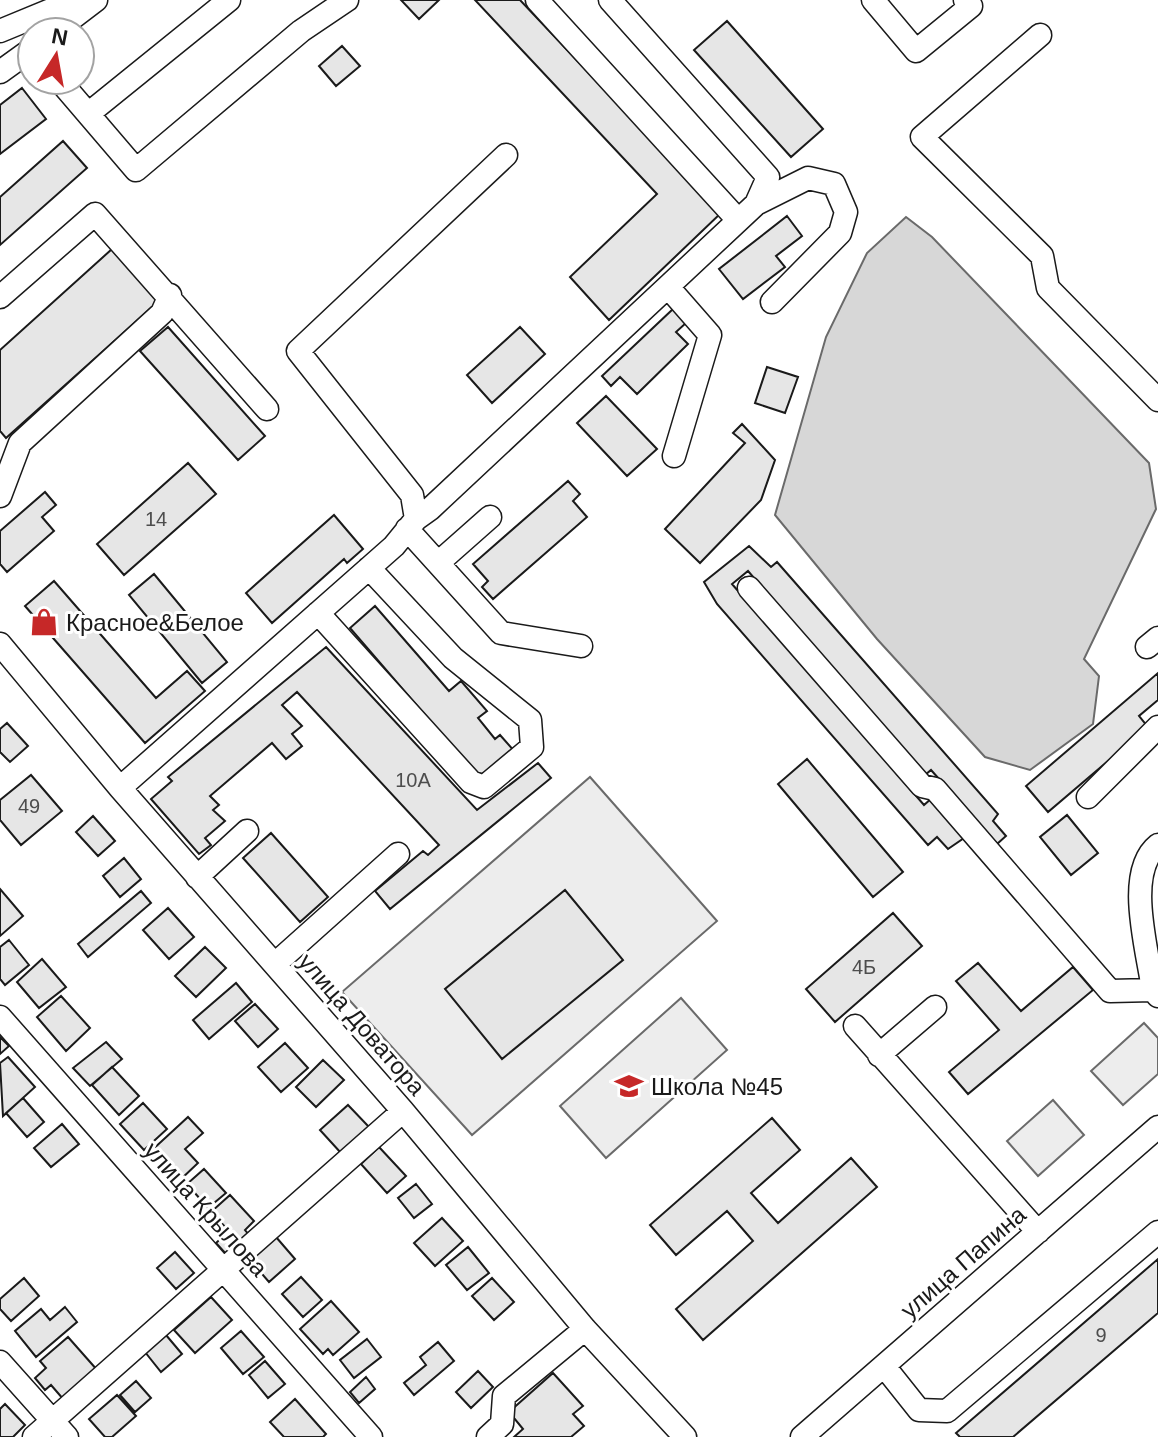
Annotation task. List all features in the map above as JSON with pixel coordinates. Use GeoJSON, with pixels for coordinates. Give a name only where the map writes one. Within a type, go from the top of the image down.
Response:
{"type":"FeatureCollection","features":[{"type":"Feature","properties":{"kind":"street"},"geometry":{"type":"LineString","coordinates":[[0,31],[75,0]]}},
{"type":"Feature","properties":{"kind":"street"},"geometry":{"type":"LineString","coordinates":[[75,16],[96,0]]}},
{"type":"Feature","properties":{"kind":"street"},"geometry":{"type":"LineString","coordinates":[[88,114],[229,0]]}},
{"type":"Feature","properties":{"kind":"street"},"geometry":{"type":"LineString","coordinates":[[73,96],[136,170],[301,31],[347,0]]}},
{"type":"Feature","properties":{"kind":"street"},"geometry":{"type":"LineString","coordinates":[[537,0],[738,220]]}},
{"type":"Feature","properties":{"kind":"street"},"geometry":{"type":"LineString","coordinates":[[610,0],[768,177],[756,204]]}},
{"type":"Feature","properties":{"kind":"street"},"geometry":{"type":"LineString","coordinates":[[873,0],[916,51],[971,6],[965,0]]}},
{"type":"Feature","properties":{"kind":"street"},"geometry":{"type":"LineString","coordinates":[[1040,35],[922,137],[1042,256],[1048,288],[1158,400]]}},
{"type":"Feature","properties":{"kind":"street"},"geometry":{"type":"LineString","coordinates":[[506,155],[298,351],[412,495],[412,524],[438,563],[501,633],[581,646]]}},
{"type":"Feature","properties":{"kind":"street"},"geometry":{"type":"LineString","coordinates":[[120,788],[369,568],[412,524],[756,204],[808,178],[834,184],[846,212],[840,233],[772,302]]}},
{"type":"Feature","properties":{"kind":"street"},"geometry":{"type":"LineString","coordinates":[[0,297],[95,214],[170,295],[267,409]]}},
{"type":"Feature","properties":{"kind":"street"},"geometry":{"type":"LineString","coordinates":[[668,287],[710,335],[674,456]]}},
{"type":"Feature","properties":{"kind":"street"},"geometry":{"type":"LineString","coordinates":[[0,496],[20,443],[162,313],[170,295]]}},
{"type":"Feature","properties":{"kind":"street"},"geometry":{"type":"LineString","coordinates":[[438,563],[490,517]]}},
{"type":"Feature","properties":{"kind":"street"},"geometry":{"type":"LineString","coordinates":[[318,613],[471,782],[484,787],[532,747],[530,720],[453,658],[369,568]]}},
{"type":"Feature","properties":{"kind":"street"},"geometry":{"type":"LineString","coordinates":[[749,588],[922,786],[935,789],[1110,991],[1156,993],[1139,884],[1146,855],[1158,845]]}},
{"type":"Feature","properties":{"kind":"street","name":"улица Доватора"},"geometry":{"type":"LineString","coordinates":[[0,644],[120,788],[403,1111],[585,1329],[685,1437]]}},
{"type":"Feature","properties":{"kind":"street"},"geometry":{"type":"LineString","coordinates":[[1088,797],[1158,727]]}},
{"type":"Feature","properties":{"kind":"street"},"geometry":{"type":"LineString","coordinates":[[197,877],[247,831]]}},
{"type":"Feature","properties":{"kind":"street"},"geometry":{"type":"LineString","coordinates":[[275,964],[398,854]]}},
{"type":"Feature","properties":{"kind":"street"},"geometry":{"type":"LineString","coordinates":[[879,1055],[935,1007]]}},
{"type":"Feature","properties":{"kind":"street","name":"улица Крылова"},"geometry":{"type":"LineString","coordinates":[[0,1017],[225,1268],[371,1437]]}},
{"type":"Feature","properties":{"kind":"street"},"geometry":{"type":"LineString","coordinates":[[855,1026],[1038,1232]]}},
{"type":"Feature","properties":{"kind":"street"},"geometry":{"type":"LineString","coordinates":[[34,1437],[60,1429],[225,1268],[403,1111]]}},
{"type":"Feature","properties":{"kind":"street","name":"улица Папина"},"geometry":{"type":"LineString","coordinates":[[802,1437],[1158,1127]]}},
{"type":"Feature","properties":{"kind":"street"},"geometry":{"type":"LineString","coordinates":[[884,1366],[919,1410],[947,1411],[1158,1232]]}},
{"type":"Feature","properties":{"kind":"street"},"geometry":{"type":"LineString","coordinates":[[488,1437],[502,1424],[504,1396],[585,1329]]}},
{"type":"Feature","properties":{"kind":"street"},"geometry":{"type":"LineString","coordinates":[[0,1362],[60,1429]]}},
{"type":"Feature","properties":{"kind":"shaded area"},"geometry":{"type":"Polygon","coordinates":[[[906,217],[932,237],[1149,463],[1156,509],[1084,659],[1099,676],[1093,724],[1030,770],[985,757],[877,639],[775,515],[826,337],[867,253],[906,217]]]}},
{"type":"Feature","properties":{"kind":"shaded area"},"geometry":{"type":"Polygon","coordinates":[[[590,777],[717,921],[472,1135],[342,992],[590,777]]]}},
{"type":"Feature","properties":{"kind":"shaded area"},"geometry":{"type":"Polygon","coordinates":[[[681,998],[727,1050],[606,1158],[560,1106],[681,998]]]}},
{"type":"Feature","properties":{"kind":"shaded area"},"geometry":{"type":"Polygon","coordinates":[[[1144,1023],[1158,1038],[1158,1074],[1123,1105],[1091,1071],[1144,1023]]]}},
{"type":"Feature","properties":{"kind":"shaded area"},"geometry":{"type":"Polygon","coordinates":[[[1053,1100],[1084,1135],[1038,1176],[1007,1141],[1053,1100]]]}},
{"type":"Feature","properties":{"kind":"building"},"geometry":{"type":"Polygon","coordinates":[[[401,0],[439,0],[419,19],[401,0]]]}},
{"type":"Feature","properties":{"kind":"building"},"geometry":{"type":"Polygon","coordinates":[[[475,0],[520,0],[721,213],[609,320],[570,277],[657,194],[475,0]]]}},
{"type":"Feature","properties":{"kind":"building"},"geometry":{"type":"Polygon","coordinates":[[[727,21],[823,129],[791,157],[694,50],[727,21]]]}},
{"type":"Feature","properties":{"kind":"building"},"geometry":{"type":"Polygon","coordinates":[[[342,46],[360,66],[336,86],[319,66],[342,46]]]}},
{"type":"Feature","properties":{"kind":"building"},"geometry":{"type":"Polygon","coordinates":[[[16,93],[16,96],[28,96],[46,119],[0,154],[0,105],[16,93]]]}},
{"type":"Feature","properties":{"kind":"building"},"geometry":{"type":"Polygon","coordinates":[[[63,141],[87,168],[0,245],[0,197],[63,141]]]}},
{"type":"Feature","properties":{"kind":"building"},"geometry":{"type":"Polygon","coordinates":[[[787,216],[802,236],[776,256],[785,267],[743,299],[719,269],[787,216]]]}},
{"type":"Feature","properties":{"kind":"building"},"geometry":{"type":"Polygon","coordinates":[[[112,249],[159,301],[6,438],[0,431],[0,350],[112,249]]]}},
{"type":"Feature","properties":{"kind":"building"},"geometry":{"type":"Polygon","coordinates":[[[673,309],[686,323],[676,332],[688,344],[637,394],[620,377],[611,386],[602,376],[673,309]]]}},
{"type":"Feature","properties":{"kind":"building"},"geometry":{"type":"Polygon","coordinates":[[[168,327],[265,436],[238,460],[140,351],[168,327]]]}},
{"type":"Feature","properties":{"kind":"building"},"geometry":{"type":"Polygon","coordinates":[[[520,327],[545,354],[492,403],[467,375],[520,327]]]}},
{"type":"Feature","properties":{"kind":"building"},"geometry":{"type":"Polygon","coordinates":[[[767,367],[798,377],[785,413],[755,403],[767,367]]]}},
{"type":"Feature","properties":{"kind":"building"},"geometry":{"type":"Polygon","coordinates":[[[606,396],[657,449],[627,476],[577,423],[606,396]]]}},
{"type":"Feature","properties":{"kind":"building"},"geometry":{"type":"Polygon","coordinates":[[[742,424],[775,460],[761,500],[700,563],[665,529],[745,443],[733,433],[742,424]]]}},
{"type":"Feature","properties":{"kind":"building"},"geometry":{"type":"Polygon","coordinates":[[[188,463],[216,494],[124,575],[97,544],[188,463]]]}},
{"type":"Feature","properties":{"kind":"building"},"geometry":{"type":"Polygon","coordinates":[[[568,481],[580,494],[573,501],[587,517],[493,599],[482,587],[488,581],[473,564],[568,481]]]}},
{"type":"Feature","properties":{"kind":"building"},"geometry":{"type":"Polygon","coordinates":[[[45,492],[56,505],[42,517],[54,531],[7,572],[0,564],[0,531],[45,492]]]}},
{"type":"Feature","properties":{"kind":"building"},"geometry":{"type":"Polygon","coordinates":[[[334,515],[363,549],[347,563],[344,559],[272,623],[246,593],[334,515]]]}},
{"type":"Feature","properties":{"kind":"building"},"geometry":{"type":"Polygon","coordinates":[[[749,546],[771,567],[777,562],[998,814],[993,821],[1006,836],[997,844],[931,770],[925,775],[748,571],[732,584],[924,805],[932,798],[964,838],[948,849],[937,837],[928,845],[717,604],[704,582],[749,546]]]}},
{"type":"Feature","properties":{"kind":"building"},"geometry":{"type":"Polygon","coordinates":[[[154,574],[227,662],[202,683],[129,595],[154,574]]]}},
{"type":"Feature","properties":{"kind":"building"},"geometry":{"type":"Polygon","coordinates":[[[54,581],[156,698],[187,671],[205,691],[145,743],[25,606],[54,581]]]}},
{"type":"Feature","properties":{"kind":"building"},"geometry":{"type":"Polygon","coordinates":[[[375,606],[449,691],[461,681],[487,711],[478,718],[495,739],[500,735],[515,752],[482,781],[350,628],[375,606]]]}},
{"type":"Feature","properties":{"kind":"building"},"geometry":{"type":"Polygon","coordinates":[[[326,647],[477,810],[538,763],[551,778],[390,909],[375,891],[423,851],[428,855],[439,845],[297,692],[282,705],[302,726],[292,734],[302,746],[286,759],[272,743],[210,796],[219,805],[213,810],[225,821],[205,838],[211,845],[199,854],[151,799],[172,781],[168,777],[326,647]]]}},
{"type":"Feature","properties":{"kind":"building"},"geometry":{"type":"Polygon","coordinates":[[[1158,673],[1158,700],[1139,716],[1148,727],[1048,812],[1026,786],[1158,673]]]}},
{"type":"Feature","properties":{"kind":"building"},"geometry":{"type":"Polygon","coordinates":[[[7,723],[28,746],[10,762],[0,752],[0,729],[7,723]]]}},
{"type":"Feature","properties":{"kind":"building"},"geometry":{"type":"Polygon","coordinates":[[[807,759],[903,872],[873,897],[778,784],[807,759]]]}},
{"type":"Feature","properties":{"kind":"building"},"geometry":{"type":"Polygon","coordinates":[[[31,775],[62,811],[21,845],[0,820],[0,800],[31,775]]]}},
{"type":"Feature","properties":{"kind":"building"},"geometry":{"type":"Polygon","coordinates":[[[1067,815],[1098,853],[1071,875],[1040,837],[1067,815]]]}},
{"type":"Feature","properties":{"kind":"building"},"geometry":{"type":"Polygon","coordinates":[[[93,816],[115,841],[98,856],[76,832],[93,816]]]}},
{"type":"Feature","properties":{"kind":"building"},"geometry":{"type":"Polygon","coordinates":[[[271,833],[328,897],[300,922],[243,858],[271,833]]]}},
{"type":"Feature","properties":{"kind":"building"},"geometry":{"type":"Polygon","coordinates":[[[124,858],[141,879],[120,897],[103,876],[124,858]]]}},
{"type":"Feature","properties":{"kind":"building"},"geometry":{"type":"Polygon","coordinates":[[[0,889],[23,916],[0,936],[0,889]]]}},
{"type":"Feature","properties":{"kind":"building"},"geometry":{"type":"Polygon","coordinates":[[[565,890],[623,960],[502,1059],[445,989],[565,890]]]}},
{"type":"Feature","properties":{"kind":"building"},"geometry":{"type":"Polygon","coordinates":[[[141,891],[151,903],[88,957],[78,944],[141,891]]]}},
{"type":"Feature","properties":{"kind":"building"},"geometry":{"type":"Polygon","coordinates":[[[168,908],[194,937],[169,959],[143,930],[168,908]]]}},
{"type":"Feature","properties":{"kind":"building"},"geometry":{"type":"Polygon","coordinates":[[[893,913],[922,946],[835,1022],[806,989],[893,913]]]}},
{"type":"Feature","properties":{"kind":"building"},"geometry":{"type":"Polygon","coordinates":[[[9,940],[29,965],[5,985],[0,979],[0,947],[9,940]]]}},
{"type":"Feature","properties":{"kind":"building"},"geometry":{"type":"Polygon","coordinates":[[[205,947],[226,968],[196,997],[175,976],[205,947]]]}},
{"type":"Feature","properties":{"kind":"building"},"geometry":{"type":"Polygon","coordinates":[[[42,959],[66,987],[39,1008],[17,982],[42,959]]]}},
{"type":"Feature","properties":{"kind":"building"},"geometry":{"type":"Polygon","coordinates":[[[978,963],[1021,1011],[1073,967],[1093,990],[968,1094],[949,1072],[999,1030],[956,981],[978,963]]]}},
{"type":"Feature","properties":{"kind":"building"},"geometry":{"type":"Polygon","coordinates":[[[236,983],[252,1002],[209,1039],[193,1020],[236,983]]]}},
{"type":"Feature","properties":{"kind":"building"},"geometry":{"type":"Polygon","coordinates":[[[61,996],[90,1028],[66,1051],[37,1017],[61,996]]]}},
{"type":"Feature","properties":{"kind":"building"},"geometry":{"type":"Polygon","coordinates":[[[255,1004],[278,1029],[258,1047],[235,1021],[255,1004]]]}},
{"type":"Feature","properties":{"kind":"building"},"geometry":{"type":"Polygon","coordinates":[[[0,1037],[9,1046],[0,1054],[0,1037]]]}},
{"type":"Feature","properties":{"kind":"building"},"geometry":{"type":"Polygon","coordinates":[[[106,1042],[122,1059],[90,1086],[73,1068],[106,1042]]]}},
{"type":"Feature","properties":{"kind":"building"},"geometry":{"type":"Polygon","coordinates":[[[285,1043],[308,1068],[281,1092],[258,1067],[285,1043]]]}},
{"type":"Feature","properties":{"kind":"building"},"geometry":{"type":"Polygon","coordinates":[[[8,1057],[35,1087],[3,1116],[0,1063],[8,1057]]]}},
{"type":"Feature","properties":{"kind":"building"},"geometry":{"type":"Polygon","coordinates":[[[323,1060],[344,1080],[316,1107],[296,1087],[323,1060]]]}},
{"type":"Feature","properties":{"kind":"building"},"geometry":{"type":"Polygon","coordinates":[[[112,1067],[139,1096],[119,1115],[92,1085],[112,1067]]]}},
{"type":"Feature","properties":{"kind":"building"},"geometry":{"type":"Polygon","coordinates":[[[23,1098],[44,1122],[27,1137],[6,1113],[23,1098]]]}},
{"type":"Feature","properties":{"kind":"building"},"geometry":{"type":"Polygon","coordinates":[[[143,1103],[167,1129],[144,1150],[120,1124],[143,1103]]]}},
{"type":"Feature","properties":{"kind":"building"},"geometry":{"type":"Polygon","coordinates":[[[348,1105],[369,1127],[341,1153],[320,1130],[348,1105]]]}},
{"type":"Feature","properties":{"kind":"building"},"geometry":{"type":"Polygon","coordinates":[[[188,1117],[203,1133],[185,1149],[198,1163],[179,1181],[151,1151],[188,1117]]]}},
{"type":"Feature","properties":{"kind":"building"},"geometry":{"type":"Polygon","coordinates":[[[772,1118],[800,1150],[751,1193],[778,1223],[851,1158],[877,1187],[703,1340],[676,1309],[753,1241],[727,1211],[676,1255],[650,1225],[772,1118]]]}},
{"type":"Feature","properties":{"kind":"building"},"geometry":{"type":"Polygon","coordinates":[[[62,1124],[79,1144],[51,1167],[34,1148],[62,1124]]]}},
{"type":"Feature","properties":{"kind":"building"},"geometry":{"type":"Polygon","coordinates":[[[379,1147],[406,1176],[387,1193],[361,1164],[379,1147]]]}},
{"type":"Feature","properties":{"kind":"building"},"geometry":{"type":"Polygon","coordinates":[[[204,1169],[226,1193],[208,1208],[187,1184],[204,1169]]]}},
{"type":"Feature","properties":{"kind":"building"},"geometry":{"type":"Polygon","coordinates":[[[416,1184],[432,1204],[414,1218],[398,1198],[416,1184]]]}},
{"type":"Feature","properties":{"kind":"building"},"geometry":{"type":"Polygon","coordinates":[[[230,1195],[254,1221],[245,1230],[249,1235],[227,1255],[216,1243],[229,1231],[211,1212],[230,1195]]]}},
{"type":"Feature","properties":{"kind":"building"},"geometry":{"type":"Polygon","coordinates":[[[442,1218],[463,1241],[435,1266],[414,1243],[442,1218]]]}},
{"type":"Feature","properties":{"kind":"building"},"geometry":{"type":"Polygon","coordinates":[[[276,1237],[295,1259],[269,1282],[250,1260],[276,1237]]]}},
{"type":"Feature","properties":{"kind":"building"},"geometry":{"type":"Polygon","coordinates":[[[468,1247],[489,1273],[467,1290],[446,1265],[468,1247]]]}},
{"type":"Feature","properties":{"kind":"building"},"geometry":{"type":"Polygon","coordinates":[[[175,1252],[194,1273],[176,1289],[157,1268],[175,1252]]]}},
{"type":"Feature","properties":{"kind":"building"},"geometry":{"type":"Polygon","coordinates":[[[1158,1259],[1158,1313],[1013,1437],[960,1437],[956,1433],[1158,1259]]]}},
{"type":"Feature","properties":{"kind":"building"},"geometry":{"type":"Polygon","coordinates":[[[301,1277],[322,1300],[303,1317],[282,1294],[301,1277]]]}},
{"type":"Feature","properties":{"kind":"building"},"geometry":{"type":"Polygon","coordinates":[[[24,1278],[39,1296],[11,1321],[0,1309],[0,1299],[24,1278]]]}},
{"type":"Feature","properties":{"kind":"building"},"geometry":{"type":"Polygon","coordinates":[[[492,1278],[514,1302],[494,1320],[472,1296],[492,1278]]]}},
{"type":"Feature","properties":{"kind":"building"},"geometry":{"type":"Polygon","coordinates":[[[211,1297],[232,1320],[195,1353],[174,1330],[211,1297]]]}},
{"type":"Feature","properties":{"kind":"building"},"geometry":{"type":"Polygon","coordinates":[[[331,1301],[359,1332],[333,1355],[328,1349],[323,1354],[300,1329],[331,1301]]]}},
{"type":"Feature","properties":{"kind":"building"},"geometry":{"type":"Polygon","coordinates":[[[65,1307],[77,1322],[36,1357],[15,1331],[41,1309],[50,1320],[65,1307]]]}},
{"type":"Feature","properties":{"kind":"building"},"geometry":{"type":"Polygon","coordinates":[[[241,1331],[264,1357],[243,1374],[221,1348],[241,1331]]]}},
{"type":"Feature","properties":{"kind":"building"},"geometry":{"type":"Polygon","coordinates":[[[166,1335],[182,1354],[161,1372],[145,1352],[166,1335]]]}},
{"type":"Feature","properties":{"kind":"building"},"geometry":{"type":"Polygon","coordinates":[[[68,1337],[98,1371],[64,1400],[51,1385],[45,1390],[35,1378],[46,1368],[40,1361],[68,1337]]]}},
{"type":"Feature","properties":{"kind":"building"},"geometry":{"type":"Polygon","coordinates":[[[367,1339],[381,1357],[354,1378],[340,1360],[367,1339]]]}},
{"type":"Feature","properties":{"kind":"building"},"geometry":{"type":"Polygon","coordinates":[[[438,1342],[454,1361],[414,1395],[404,1383],[426,1365],[420,1357],[438,1342]]]}},
{"type":"Feature","properties":{"kind":"building"},"geometry":{"type":"Polygon","coordinates":[[[265,1361],[285,1384],[268,1398],[249,1375],[265,1361]]]}},
{"type":"Feature","properties":{"kind":"building"},"geometry":{"type":"Polygon","coordinates":[[[478,1371],[493,1387],[471,1408],[456,1392],[478,1371]]]}},
{"type":"Feature","properties":{"kind":"building"},"geometry":{"type":"Polygon","coordinates":[[[553,1373],[583,1406],[573,1414],[584,1426],[571,1437],[514,1437],[523,1429],[509,1412],[553,1373]]]}},
{"type":"Feature","properties":{"kind":"building"},"geometry":{"type":"Polygon","coordinates":[[[366,1377],[375,1389],[359,1403],[350,1392],[366,1377]]]}},
{"type":"Feature","properties":{"kind":"building"},"geometry":{"type":"Polygon","coordinates":[[[136,1381],[151,1398],[135,1412],[120,1395],[136,1381]]]}},
{"type":"Feature","properties":{"kind":"building"},"geometry":{"type":"Polygon","coordinates":[[[117,1395],[136,1416],[112,1437],[105,1437],[89,1419],[117,1395]]]}},
{"type":"Feature","properties":{"kind":"building"},"geometry":{"type":"Polygon","coordinates":[[[295,1399],[326,1434],[323,1437],[284,1437],[270,1422],[295,1399]]]}},
{"type":"Feature","properties":{"kind":"building"},"geometry":{"type":"Polygon","coordinates":[[[5,1404],[25,1425],[13,1437],[0,1437],[0,1409],[5,1404]]]}},
{"type":"Feature","properties":{"kind":"place","name":"Красное&Белое"},"geometry":{"type":"Point","coordinates":[44,622]}},
{"type":"Feature","properties":{"kind":"place","name":"Школа №45"},"geometry":{"type":"Point","coordinates":[629,1086]}}]}
